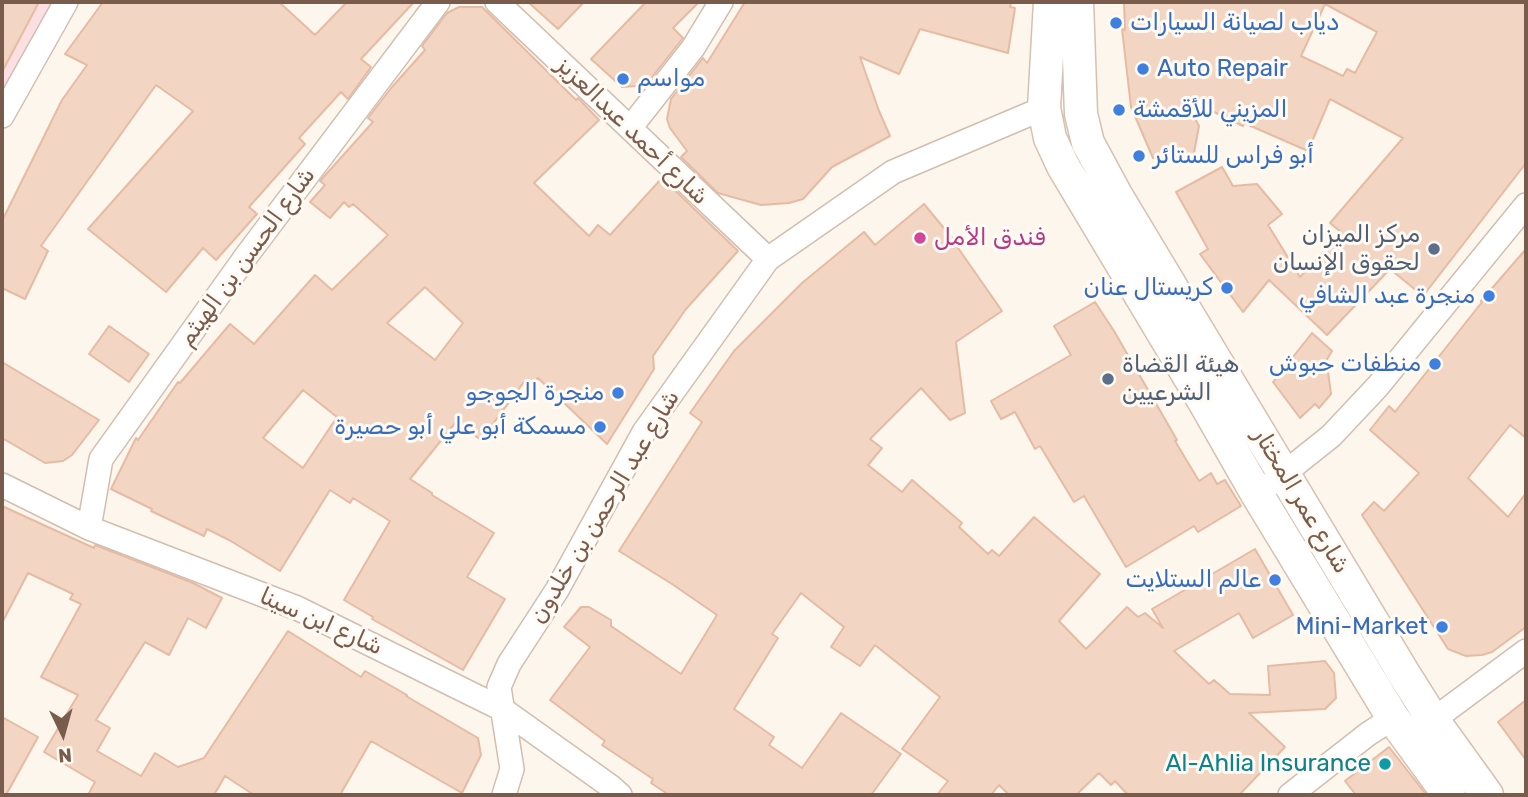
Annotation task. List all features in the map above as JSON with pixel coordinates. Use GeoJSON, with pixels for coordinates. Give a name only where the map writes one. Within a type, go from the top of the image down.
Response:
{"type":"FeatureCollection","features":[{"type":"Feature","properties":{"kind":"main road","name":"شارع عمر المختار"},"geometry":{"type":"LineString","coordinates":[[1050,2],[1044,108],[1050,138],[1063,166],[1397,724],[1449,795]]}},
{"type":"Feature","properties":{"kind":"main road","name":"شارع عمر المختار"},"geometry":{"type":"LineString","coordinates":[[1077,2],[1081,114],[1088,143],[1116,195],[1433,720],[1487,795]]}},
{"type":"Feature","properties":{"kind":"street"},"geometry":{"type":"LineString","coordinates":[[2,116],[66,2]]}},
{"type":"Feature","properties":{"kind":"street","name":"شارع الحسن بن الهيثم"},"geometry":{"type":"LineString","coordinates":[[89,528],[101,460],[247,255],[438,2]]}},
{"type":"Feature","properties":{"kind":"street","name":"شارع أحمد عبدالعزيز"},"geometry":{"type":"LineString","coordinates":[[497,2],[768,259]]}},
{"type":"Feature","properties":{"kind":"street"},"geometry":{"type":"LineString","coordinates":[[630,128],[693,48],[721,2]]}},
{"type":"Feature","properties":{"kind":"street","name":"شارع عبد الرحمن بن خلدون"},"geometry":{"type":"LineString","coordinates":[[504,795],[512,769],[499,687],[509,664],[557,590],[644,432],[768,259],[893,172],[1044,108]]}},
{"type":"Feature","properties":{"kind":"street"},"geometry":{"type":"LineString","coordinates":[[1257,494],[1331,436],[1378,386],[1526,205]]}},
{"type":"Feature","properties":{"kind":"street","name":"شارع ابن سينا"},"geometry":{"type":"LineString","coordinates":[[2,485],[89,528],[297,608],[502,709],[620,795]]}},
{"type":"Feature","properties":{"kind":"street"},"geometry":{"type":"LineString","coordinates":[[1290,795],[1368,734],[1397,724],[1433,720],[1526,651]]}},
{"type":"Feature","properties":{"kind":"shaded area"},"geometry":{"type":"Polygon","coordinates":[[[2,2],[59,2],[2,112],[2,2]]]}},
{"type":"Feature","properties":{"kind":"building"},"geometry":{"type":"Polygon","coordinates":[[[2,2],[39,2],[2,72],[2,2]]]}},
{"type":"Feature","properties":{"kind":"building"},"geometry":{"type":"Polygon","coordinates":[[[103,2],[279,2],[315,35],[347,2],[414,2],[361,59],[371,67],[348,99],[341,92],[299,138],[305,144],[249,207],[257,214],[216,260],[203,248],[166,292],[88,229],[193,111],[156,85],[41,246],[48,251],[25,299],[2,288],[2,221],[62,100],[87,65],[65,54],[103,2]]]}},
{"type":"Feature","properties":{"kind":"building"},"geometry":{"type":"Polygon","coordinates":[[[528,2],[584,2],[558,29],[528,2]]]}},
{"type":"Feature","properties":{"kind":"building"},"geometry":{"type":"Polygon","coordinates":[[[646,2],[699,2],[673,28],[683,38],[649,81],[622,87],[591,59],[646,2]]]}},
{"type":"Feature","properties":{"kind":"building"},"geometry":{"type":"Polygon","coordinates":[[[745,2],[1011,2],[1010,7],[1015,8],[1008,53],[920,29],[899,74],[860,57],[890,136],[832,167],[803,199],[761,205],[718,193],[681,157],[687,151],[670,128],[667,119],[671,99],[703,58],[707,63],[745,2]]]}},
{"type":"Feature","properties":{"kind":"building"},"geometry":{"type":"Polygon","coordinates":[[[1124,2],[1526,2],[1526,163],[1423,296],[1390,269],[1327,335],[1269,280],[1243,312],[1200,254],[1208,249],[1176,192],[1222,167],[1233,186],[1257,184],[1282,214],[1268,225],[1300,277],[1342,233],[1330,223],[1403,138],[1330,99],[1308,151],[1244,123],[1243,126],[1183,97],[1199,126],[1193,158],[1153,158],[1131,107],[1122,29],[1125,30],[1124,2]],[[1325,4],[1301,56],[1343,76],[1347,69],[1355,73],[1377,32],[1325,4]]]}},
{"type":"Feature","properties":{"kind":"building"},"geometry":{"type":"Polygon","coordinates":[[[459,7],[482,7],[599,120],[534,183],[589,236],[598,225],[610,235],[662,178],[738,251],[686,309],[653,356],[654,369],[607,444],[538,378],[529,387],[524,382],[481,440],[456,422],[410,479],[494,533],[467,577],[505,599],[463,670],[372,619],[373,617],[344,600],[390,521],[353,498],[350,503],[330,490],[280,571],[207,529],[204,536],[111,489],[136,438],[138,440],[178,382],[180,383],[230,324],[254,344],[315,275],[332,290],[388,235],[353,204],[349,207],[344,202],[330,218],[310,202],[325,185],[320,181],[373,122],[368,118],[425,50],[422,46],[447,13],[459,7]],[[425,287],[387,323],[435,360],[463,323],[425,287]],[[303,390],[263,438],[303,468],[337,417],[303,390]]]}},
{"type":"Feature","properties":{"kind":"building"},"geometry":{"type":"Polygon","coordinates":[[[924,204],[957,244],[1002,311],[956,342],[965,413],[950,420],[921,388],[870,439],[882,448],[868,465],[902,492],[912,480],[962,523],[959,527],[988,554],[992,550],[999,556],[1034,517],[1100,574],[1059,621],[1086,649],[1127,607],[1138,617],[1145,613],[1163,628],[1152,609],[1255,549],[1293,615],[1253,638],[1239,613],[1174,651],[1209,684],[1214,680],[1230,694],[1270,695],[1268,666],[1325,661],[1334,673],[1336,698],[1325,709],[1249,713],[1285,747],[1239,795],[1128,795],[1115,781],[1111,785],[1099,773],[1076,795],[1009,795],[999,785],[991,795],[937,795],[948,781],[902,749],[940,697],[875,645],[860,666],[831,647],[844,627],[801,593],[772,634],[778,638],[734,709],[774,737],[769,745],[802,768],[841,713],[901,754],[871,795],[669,795],[651,783],[653,779],[602,745],[605,741],[550,700],[590,647],[564,627],[581,607],[589,607],[611,620],[611,626],[681,674],[717,615],[619,551],[702,422],[690,413],[734,351],[802,283],[864,232],[875,245],[924,204]]]}},
{"type":"Feature","properties":{"kind":"building"},"geometry":{"type":"Polygon","coordinates":[[[1526,249],[1526,438],[1510,425],[1468,478],[1508,517],[1526,493],[1526,627],[1492,652],[1466,656],[1448,649],[1362,515],[1374,502],[1384,511],[1419,473],[1370,430],[1389,406],[1395,412],[1481,301],[1526,249]]]}},
{"type":"Feature","properties":{"kind":"building"},"geometry":{"type":"Polygon","coordinates":[[[1095,302],[1199,481],[1211,473],[1217,484],[1225,480],[1241,506],[1198,532],[1194,526],[1126,567],[1084,496],[1074,502],[1040,446],[1035,449],[1015,412],[1001,419],[991,401],[1071,355],[1054,326],[1095,302]]]}},
{"type":"Feature","properties":{"kind":"building"},"geometry":{"type":"Polygon","coordinates":[[[109,326],[149,354],[129,382],[89,354],[109,326]]]}},
{"type":"Feature","properties":{"kind":"building"},"geometry":{"type":"Polygon","coordinates":[[[1312,333],[1332,351],[1323,366],[1328,372],[1331,394],[1319,408],[1315,404],[1300,418],[1273,382],[1312,333]]]}},
{"type":"Feature","properties":{"kind":"building"},"geometry":{"type":"Polygon","coordinates":[[[2,362],[99,420],[72,455],[63,461],[45,463],[2,438],[2,362]]]}},
{"type":"Feature","properties":{"kind":"building"},"geometry":{"type":"Polygon","coordinates":[[[2,506],[94,548],[95,545],[193,583],[222,598],[206,628],[188,618],[169,655],[145,642],[96,720],[110,728],[97,751],[141,776],[155,753],[178,767],[204,758],[288,631],[361,677],[365,671],[478,738],[481,755],[462,793],[371,741],[340,795],[254,795],[225,776],[214,795],[88,795],[95,782],[44,752],[78,695],[41,677],[81,604],[70,599],[73,594],[28,573],[2,623],[2,506]]]}},
{"type":"Feature","properties":{"kind":"building"},"geometry":{"type":"Polygon","coordinates":[[[1526,700],[1526,760],[1498,722],[1526,700]]]}},
{"type":"Feature","properties":{"kind":"building"},"geometry":{"type":"Polygon","coordinates":[[[2,717],[38,737],[6,795],[2,795],[2,717]]]}},
{"type":"Feature","properties":{"kind":"building","name":"Al-Ahlia Insurance"},"geometry":{"type":"Polygon","coordinates":[[[1389,747],[1426,795],[1356,795],[1345,781],[1389,747]]]}},
{"type":"Feature","properties":{"kind":"place","name":"دياب لصيانة السيارات"},"geometry":{"type":"Point","coordinates":[1116,23]}},
{"type":"Feature","properties":{"kind":"place","name":"Auto Repair"},"geometry":{"type":"Point","coordinates":[1143,69]}},
{"type":"Feature","properties":{"kind":"place","name":"مواسم"},"geometry":{"type":"Point","coordinates":[623,79]}},
{"type":"Feature","properties":{"kind":"place","name":"المزيني للأقمشة"},"geometry":{"type":"Point","coordinates":[1119,110]}},
{"type":"Feature","properties":{"kind":"place","name":"أبو فراس للستائر"},"geometry":{"type":"Point","coordinates":[1139,156]}},
{"type":"Feature","properties":{"kind":"place","name":"فندق الأمل"},"geometry":{"type":"Point","coordinates":[920,238]}},
{"type":"Feature","properties":{"kind":"place","name":"مركز الميزان لحقوق الإنسان"},"geometry":{"type":"Point","coordinates":[1434,249]}},
{"type":"Feature","properties":{"kind":"place","name":"كريستال عنان"},"geometry":{"type":"Point","coordinates":[1227,288]}},
{"type":"Feature","properties":{"kind":"place","name":"منجرة عبد الشافي"},"geometry":{"type":"Point","coordinates":[1489,296]}},
{"type":"Feature","properties":{"kind":"place","name":"منظفات حبوش"},"geometry":{"type":"Point","coordinates":[1435,364]}},
{"type":"Feature","properties":{"kind":"place","name":"هيئة القضاة الشرعيين"},"geometry":{"type":"Point","coordinates":[1108,379]}},
{"type":"Feature","properties":{"kind":"place","name":"منجرة الجوجو"},"geometry":{"type":"Point","coordinates":[618,393]}},
{"type":"Feature","properties":{"kind":"place","name":"مسمكة أبو علي أبو حصيرة"},"geometry":{"type":"Point","coordinates":[600,427]}},
{"type":"Feature","properties":{"kind":"place","name":"عالم الستلايت"},"geometry":{"type":"Point","coordinates":[1275,580]}},
{"type":"Feature","properties":{"kind":"place","name":"Mini-Market"},"geometry":{"type":"Point","coordinates":[1442,627]}},
{"type":"Feature","properties":{"kind":"place","name":"Al-Ahlia Insurance"},"geometry":{"type":"Point","coordinates":[1385,764]}}]}
